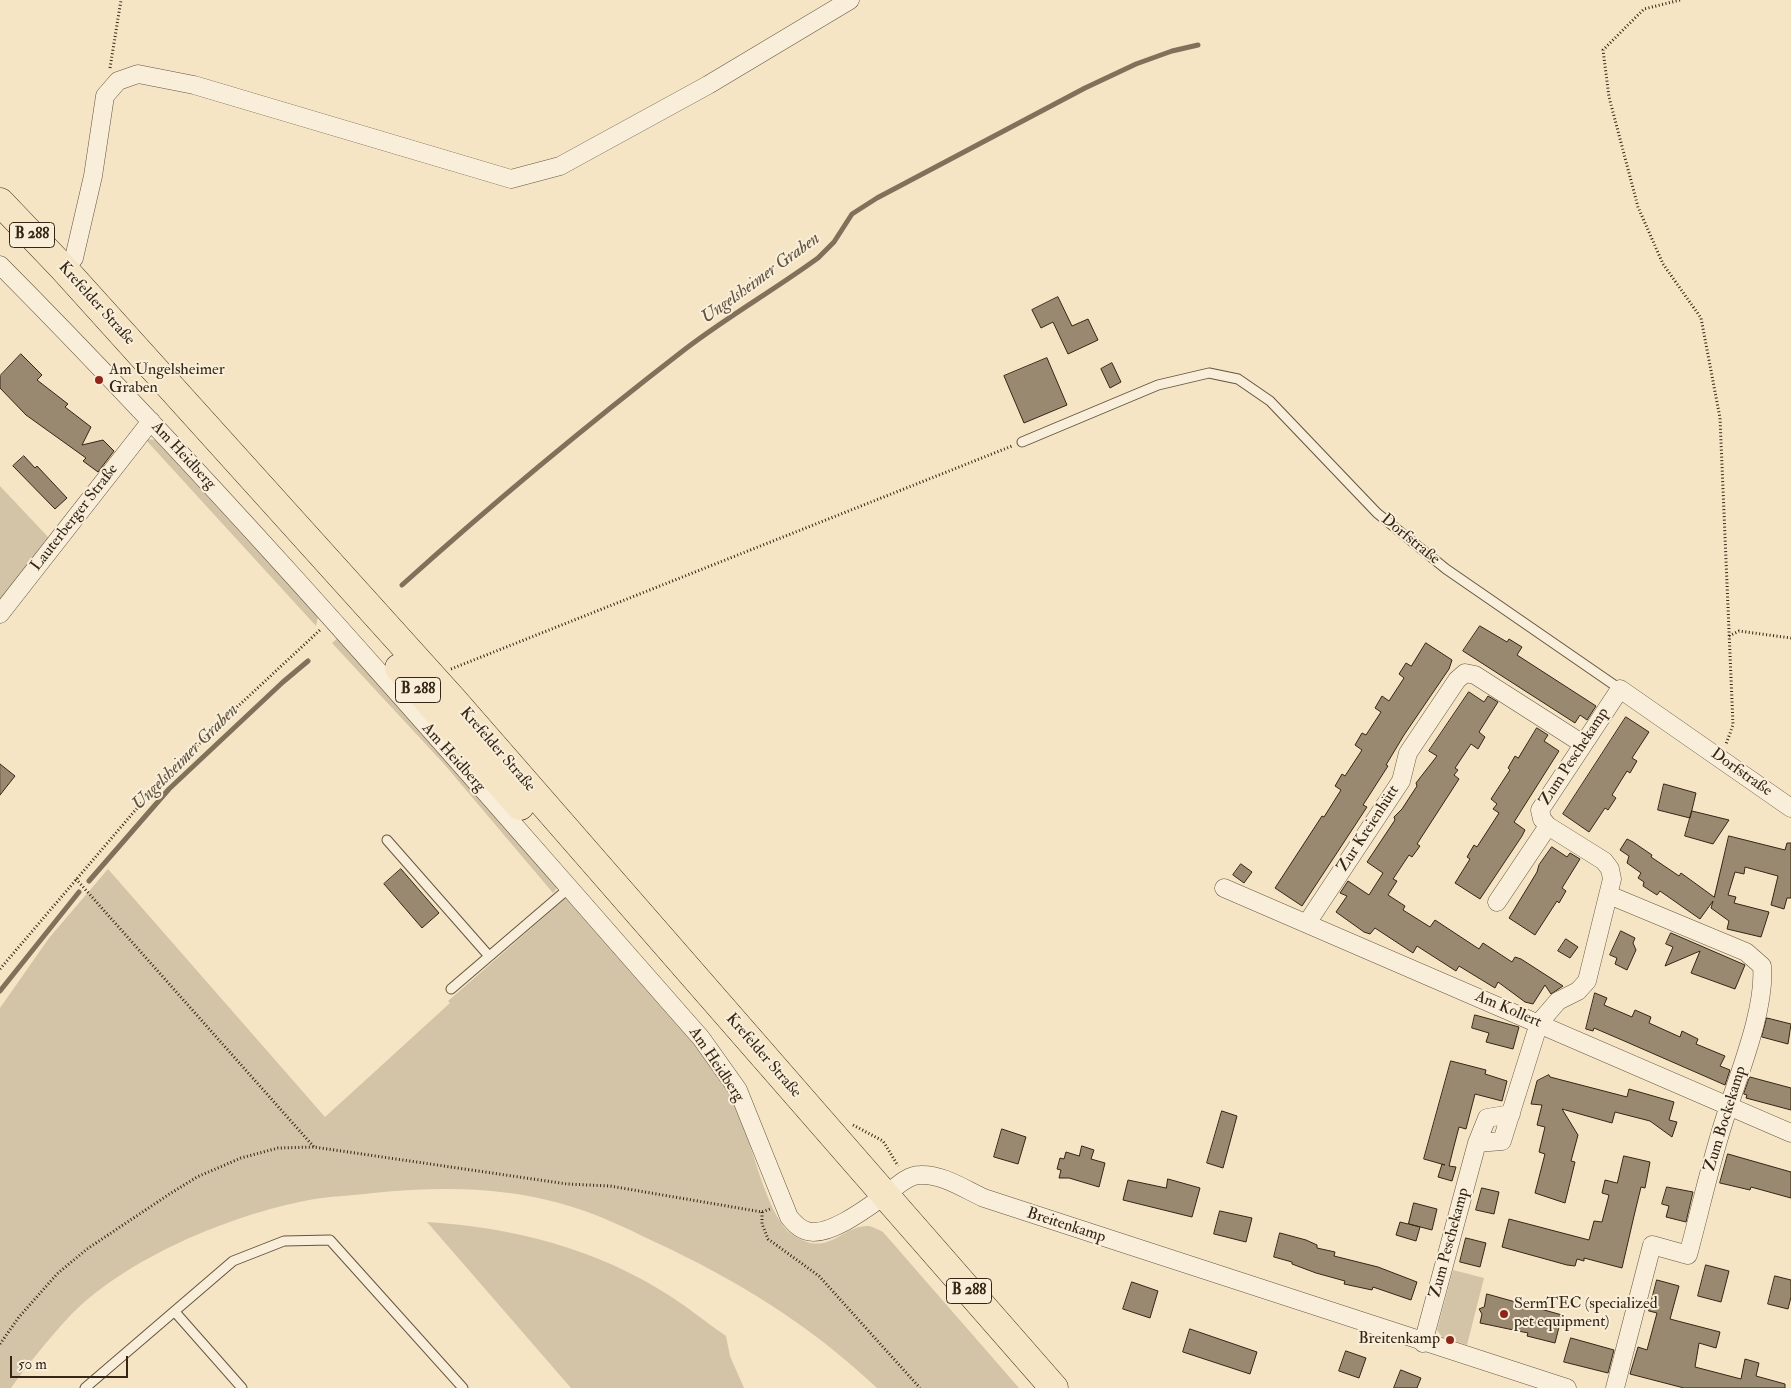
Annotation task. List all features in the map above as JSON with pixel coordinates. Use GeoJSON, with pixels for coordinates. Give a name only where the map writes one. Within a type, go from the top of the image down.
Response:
{"type":"FeatureCollection","features":[{"type":"Feature","properties":{"kind":"main road","name":"Krefelder Straße"},"geometry":{"type":"LineString","coordinates":[[0,202],[64,269],[454,701],[878,1200],[1032,1388]]}},
{"type":"Feature","properties":{"kind":"main road","name":"Krefelder Straße"},"geometry":{"type":"LineString","coordinates":[[0,228],[175,413],[878,1200],[1054,1388]]}},
{"type":"Feature","properties":{"kind":"street"},"geometry":{"type":"LineString","coordinates":[[64,269],[74,258],[93,176],[106,96],[118,81],[138,74],[194,85],[511,179],[560,166],[708,85],[850,0]]}},
{"type":"Feature","properties":{"kind":"street","name":"Am Heidberg"},"geometry":{"type":"LineString","coordinates":[[0,265],[151,421],[333,618],[701,1038],[738,1090],[789,1218],[808,1232],[820,1232],[847,1220],[878,1200]]}},
{"type":"Feature","properties":{"kind":"street","name":"Lauterberger Straße"},"geometry":{"type":"LineString","coordinates":[[0,614],[151,421]]}},
{"type":"Feature","properties":{"kind":"street","name":"Zur Kreienhütt"},"geometry":{"type":"LineString","coordinates":[[1307,923],[1401,781],[1408,753],[1457,680],[1465,673],[1475,675],[1583,744]]}},
{"type":"Feature","properties":{"kind":"street","name":"Zum Peschekamp"},"geometry":{"type":"LineString","coordinates":[[1423,1343],[1477,1143],[1502,1141],[1538,1023],[1558,1001],[1578,991],[1587,981],[1609,895],[1612,879],[1610,869],[1604,861],[1548,826],[1542,819],[1540,810],[1620,689]]}},
{"type":"Feature","properties":{"kind":"street","name":"Dorfstraße"},"geometry":{"type":"LineString","coordinates":[[1620,689],[1791,808]]}},
{"type":"Feature","properties":{"kind":"street","name":"Zum Peschekamp"},"geometry":{"type":"LineString","coordinates":[[1497,902],[1548,826]]}},
{"type":"Feature","properties":{"kind":"street","name":"Am Kollert"},"geometry":{"type":"LineString","coordinates":[[1224,888],[1791,1133]]}},
{"type":"Feature","properties":{"kind":"street","name":"Zum Bockekamp"},"geometry":{"type":"LineString","coordinates":[[1609,895],[1746,952],[1762,966],[1764,984],[1736,1090],[1688,1255],[1652,1244],[1615,1388]]}},
{"type":"Feature","properties":{"kind":"street","name":"Breitenkamp"},"geometry":{"type":"LineString","coordinates":[[878,1200],[904,1180],[918,1174],[935,1176],[984,1198],[1423,1343],[1567,1388]]}},
{"type":"Feature","properties":{"kind":"lane","name":"Dorfstraße"},"geometry":{"type":"LineString","coordinates":[[1022,442],[1158,384],[1209,373],[1238,379],[1270,401],[1377,513],[1431,557],[1620,689]]}},
{"type":"Feature","properties":{"kind":"lane"},"geometry":{"type":"LineString","coordinates":[[387,840],[489,956]]}},
{"type":"Feature","properties":{"kind":"lane"},"geometry":{"type":"LineString","coordinates":[[451,989],[569,888]]}},
{"type":"Feature","properties":{"kind":"lane"},"geometry":{"type":"LineString","coordinates":[[85,1388],[233,1261],[284,1241],[330,1240],[463,1388]]}},
{"type":"Feature","properties":{"kind":"lane"},"geometry":{"type":"LineString","coordinates":[[175,1312],[242,1388]]}},
{"type":"Feature","properties":{"kind":"path"},"geometry":{"type":"LineString","coordinates":[[118,81],[110,69],[121,0]]}},
{"type":"Feature","properties":{"kind":"path"},"geometry":{"type":"LineString","coordinates":[[1680,0],[1644,9],[1603,50],[1609,97],[1638,207],[1663,264],[1701,318],[1720,418],[1733,725],[1721,759]]}},
{"type":"Feature","properties":{"kind":"path"},"geometry":{"type":"LineString","coordinates":[[449,669],[1022,442]]}},
{"type":"Feature","properties":{"kind":"path"},"geometry":{"type":"LineString","coordinates":[[0,969],[150,792],[333,618]]}},
{"type":"Feature","properties":{"kind":"path"},"geometry":{"type":"LineString","coordinates":[[1729,636],[1739,631],[1791,638]]}},
{"type":"Feature","properties":{"kind":"path"},"geometry":{"type":"LineString","coordinates":[[76,879],[314,1147]]}},
{"type":"Feature","properties":{"kind":"path"},"geometry":{"type":"LineString","coordinates":[[0,1344],[19,1317],[57,1274],[87,1250],[170,1193],[197,1177],[240,1158],[278,1148],[314,1147],[567,1184],[610,1186],[762,1212],[762,1224],[768,1239],[819,1276],[920,1388]]}},
{"type":"Feature","properties":{"kind":"shaded area"},"geometry":{"type":"Polygon","coordinates":[[[145,439],[158,440],[318,616],[316,626],[145,439]]]}},
{"type":"Feature","properties":{"kind":"shaded area"},"geometry":{"type":"Polygon","coordinates":[[[0,486],[49,538],[0,608],[0,486]]]}},
{"type":"Feature","properties":{"kind":"shaded area"},"geometry":{"type":"Polygon","coordinates":[[[339,637],[558,887],[553,893],[444,764],[332,643],[339,637]]]}},
{"type":"Feature","properties":{"kind":"shaded area"},"geometry":{"type":"Polygon","coordinates":[[[108,869],[325,1117],[450,1003],[448,1001],[567,897],[683,1029],[703,1053],[729,1090],[741,1116],[767,1195],[784,1227],[794,1236],[806,1242],[817,1244],[834,1239],[859,1227],[869,1226],[883,1232],[1019,1388],[877,1388],[826,1344],[772,1306],[716,1272],[620,1225],[572,1207],[536,1197],[490,1191],[443,1189],[397,1191],[309,1200],[246,1216],[212,1228],[147,1259],[117,1277],[90,1297],[53,1335],[11,1388],[0,1388],[0,1008],[49,938],[108,869]]]}},
{"type":"Feature","properties":{"kind":"shaded area"},"geometry":{"type":"Polygon","coordinates":[[[427,1222],[491,1229],[522,1235],[584,1253],[614,1265],[677,1301],[726,1336],[730,1356],[744,1388],[571,1388],[427,1222]]]}},
{"type":"Feature","properties":{"kind":"shaded area"},"geometry":{"type":"Polygon","coordinates":[[[1453,1270],[1484,1278],[1467,1345],[1442,1337],[1437,1330],[1453,1270]]]}},
{"type":"Feature","properties":{"kind":"building"},"geometry":{"type":"Polygon","coordinates":[[[1058,297],[1072,326],[1088,319],[1098,340],[1068,354],[1053,322],[1041,328],[1032,310],[1058,297]]]}},
{"type":"Feature","properties":{"kind":"building"},"geometry":{"type":"Polygon","coordinates":[[[21,354],[42,375],[37,380],[68,404],[65,407],[91,427],[82,445],[103,440],[114,451],[98,472],[83,461],[86,458],[26,415],[0,388],[0,376],[21,354]]]}},
{"type":"Feature","properties":{"kind":"building"},"geometry":{"type":"Polygon","coordinates":[[[1047,358],[1067,405],[1024,423],[1004,376],[1047,358]]]}},
{"type":"Feature","properties":{"kind":"building"},"geometry":{"type":"Polygon","coordinates":[[[1112,363],[1121,382],[1110,388],[1101,369],[1112,363]]]}},
{"type":"Feature","properties":{"kind":"building"},"geometry":{"type":"Polygon","coordinates":[[[24,456],[35,468],[37,466],[67,498],[55,509],[13,466],[24,456]]]}},
{"type":"Feature","properties":{"kind":"building"},"geometry":{"type":"Polygon","coordinates":[[[1480,626],[1507,642],[1509,639],[1522,647],[1517,655],[1596,706],[1587,720],[1580,715],[1575,723],[1463,651],[1480,626]]]}},
{"type":"Feature","properties":{"kind":"building"},"geometry":{"type":"Polygon","coordinates":[[[1426,643],[1452,660],[1449,669],[1404,735],[1386,765],[1388,766],[1363,805],[1367,807],[1302,906],[1275,888],[1341,790],[1335,786],[1342,774],[1345,776],[1362,750],[1355,745],[1362,733],[1366,735],[1381,712],[1375,708],[1382,696],[1389,701],[1404,678],[1399,674],[1406,663],[1411,666],[1426,643]]]}},
{"type":"Feature","properties":{"kind":"building"},"geometry":{"type":"Polygon","coordinates":[[[1469,692],[1484,702],[1488,696],[1498,702],[1479,732],[1485,737],[1478,749],[1471,744],[1455,768],[1458,770],[1454,775],[1459,779],[1417,844],[1420,846],[1412,857],[1409,855],[1393,879],[1397,881],[1388,895],[1405,906],[1403,910],[1430,927],[1435,920],[1479,949],[1483,943],[1512,962],[1515,957],[1521,959],[1563,986],[1551,994],[1545,985],[1533,1004],[1525,1002],[1498,982],[1495,988],[1459,966],[1456,971],[1417,946],[1413,953],[1375,928],[1370,934],[1364,932],[1336,912],[1347,896],[1340,893],[1348,881],[1369,895],[1383,873],[1367,862],[1395,820],[1394,817],[1402,809],[1417,786],[1416,783],[1437,756],[1429,751],[1469,692]]]}},
{"type":"Feature","properties":{"kind":"building"},"geometry":{"type":"Polygon","coordinates":[[[1626,717],[1649,732],[1632,758],[1637,761],[1630,773],[1627,771],[1612,795],[1616,798],[1608,810],[1605,808],[1589,832],[1563,814],[1626,717]]]}},
{"type":"Feature","properties":{"kind":"building"},"geometry":{"type":"Polygon","coordinates":[[[1537,728],[1548,735],[1544,741],[1559,751],[1514,822],[1525,830],[1522,836],[1480,899],[1455,883],[1470,859],[1467,857],[1474,845],[1477,847],[1499,813],[1493,809],[1497,804],[1491,799],[1510,770],[1508,768],[1515,756],[1518,758],[1537,728]]]}},
{"type":"Feature","properties":{"kind":"building"},"geometry":{"type":"Polygon","coordinates":[[[0,764],[15,776],[0,795],[0,764]]]}},
{"type":"Feature","properties":{"kind":"building"},"geometry":{"type":"Polygon","coordinates":[[[1664,784],[1696,793],[1690,818],[1658,810],[1664,784]]]}},
{"type":"Feature","properties":{"kind":"building"},"geometry":{"type":"Polygon","coordinates":[[[1692,811],[1729,820],[1713,844],[1685,836],[1692,811]]]}},
{"type":"Feature","properties":{"kind":"building"},"geometry":{"type":"Polygon","coordinates":[[[1729,836],[1785,850],[1787,843],[1791,843],[1791,898],[1787,898],[1784,909],[1771,905],[1778,876],[1745,867],[1744,874],[1735,872],[1728,895],[1736,897],[1734,903],[1769,912],[1761,937],[1727,929],[1729,921],[1711,908],[1713,901],[1700,919],[1660,891],[1657,895],[1643,886],[1644,882],[1638,878],[1641,873],[1627,863],[1629,856],[1620,850],[1627,839],[1633,842],[1652,855],[1651,857],[1679,876],[1681,873],[1714,897],[1729,836]]]}},
{"type":"Feature","properties":{"kind":"building"},"geometry":{"type":"Polygon","coordinates":[[[1552,847],[1567,857],[1570,853],[1580,859],[1562,888],[1566,891],[1559,903],[1557,901],[1535,935],[1509,918],[1537,872],[1539,865],[1552,847]]]}},
{"type":"Feature","properties":{"kind":"building"},"geometry":{"type":"Polygon","coordinates":[[[1241,864],[1252,872],[1244,883],[1233,875],[1241,864]]]}},
{"type":"Feature","properties":{"kind":"building"},"geometry":{"type":"Polygon","coordinates":[[[401,869],[439,913],[422,928],[384,884],[401,869]]]}},
{"type":"Feature","properties":{"kind":"building"},"geometry":{"type":"Polygon","coordinates":[[[1621,931],[1635,938],[1633,943],[1636,950],[1627,970],[1615,964],[1617,958],[1610,955],[1621,931]]]}},
{"type":"Feature","properties":{"kind":"building"},"geometry":{"type":"Polygon","coordinates":[[[1671,933],[1745,965],[1735,989],[1691,973],[1700,951],[1665,966],[1673,947],[1666,944],[1671,933]]]}},
{"type":"Feature","properties":{"kind":"building"},"geometry":{"type":"Polygon","coordinates":[[[1566,939],[1578,947],[1570,958],[1558,951],[1566,939]]]}},
{"type":"Feature","properties":{"kind":"building"},"geometry":{"type":"Polygon","coordinates":[[[1595,993],[1607,998],[1604,1005],[1632,1017],[1635,1010],[1651,1017],[1649,1023],[1680,1037],[1682,1031],[1698,1039],[1696,1044],[1725,1056],[1720,1066],[1730,1070],[1725,1085],[1594,1028],[1593,1031],[1586,1029],[1595,993]]]}},
{"type":"Feature","properties":{"kind":"building"},"geometry":{"type":"Polygon","coordinates":[[[1475,1015],[1519,1027],[1513,1049],[1486,1042],[1489,1033],[1472,1028],[1475,1015]]]}},
{"type":"Feature","properties":{"kind":"building"},"geometry":{"type":"Polygon","coordinates":[[[1767,1018],[1791,1024],[1788,1044],[1762,1037],[1767,1018]]]}},
{"type":"Feature","properties":{"kind":"building"},"geometry":{"type":"Polygon","coordinates":[[[1451,1061],[1486,1070],[1485,1074],[1507,1081],[1502,1101],[1475,1094],[1466,1129],[1459,1127],[1449,1166],[1456,1167],[1452,1181],[1438,1177],[1442,1164],[1424,1159],[1451,1061]]]}},
{"type":"Feature","properties":{"kind":"building"},"geometry":{"type":"Polygon","coordinates":[[[1549,1075],[1550,1077],[1627,1097],[1629,1089],[1674,1102],[1669,1120],[1677,1122],[1672,1137],[1650,1121],[1615,1112],[1612,1123],[1562,1109],[1578,1135],[1571,1161],[1575,1162],[1565,1203],[1535,1193],[1545,1154],[1539,1152],[1545,1127],[1537,1125],[1542,1105],[1531,1104],[1537,1081],[1549,1075]]]}},
{"type":"Feature","properties":{"kind":"building"},"geometry":{"type":"Polygon","coordinates":[[[1750,1077],[1791,1088],[1791,1110],[1746,1098],[1747,1095],[1744,1094],[1750,1077]]]}},
{"type":"Feature","properties":{"kind":"building"},"geometry":{"type":"Polygon","coordinates":[[[1222,1111],[1237,1116],[1223,1168],[1207,1163],[1222,1111]]]}},
{"type":"Feature","properties":{"kind":"building"},"geometry":{"type":"Polygon","coordinates":[[[1002,1129],[1026,1137],[1018,1164],[994,1157],[1002,1129]]]}},
{"type":"Feature","properties":{"kind":"building"},"geometry":{"type":"Polygon","coordinates":[[[1082,1146],[1094,1150],[1091,1159],[1105,1163],[1099,1187],[1069,1178],[1059,1178],[1061,1170],[1057,1169],[1060,1158],[1064,1159],[1066,1152],[1079,1156],[1082,1146]]]}},
{"type":"Feature","properties":{"kind":"building"},"geometry":{"type":"Polygon","coordinates":[[[1728,1154],[1791,1172],[1791,1198],[1751,1187],[1750,1190],[1720,1183],[1728,1154]]]}},
{"type":"Feature","properties":{"kind":"building"},"geometry":{"type":"Polygon","coordinates":[[[1624,1156],[1650,1162],[1645,1188],[1641,1187],[1622,1268],[1584,1258],[1584,1261],[1577,1259],[1575,1266],[1567,1265],[1502,1247],[1509,1219],[1589,1240],[1594,1221],[1602,1222],[1609,1195],[1602,1193],[1605,1180],[1617,1183],[1624,1156]]]}},
{"type":"Feature","properties":{"kind":"building"},"geometry":{"type":"Polygon","coordinates":[[[1168,1179],[1200,1188],[1192,1217],[1123,1200],[1128,1180],[1166,1188],[1168,1179]]]}},
{"type":"Feature","properties":{"kind":"building"},"geometry":{"type":"Polygon","coordinates":[[[1667,1187],[1693,1192],[1686,1222],[1666,1217],[1669,1206],[1662,1204],[1667,1187]]]}},
{"type":"Feature","properties":{"kind":"building"},"geometry":{"type":"Polygon","coordinates":[[[1482,1188],[1499,1192],[1494,1214],[1476,1210],[1482,1188]]]}},
{"type":"Feature","properties":{"kind":"building"},"geometry":{"type":"Polygon","coordinates":[[[1414,1203],[1437,1209],[1432,1230],[1409,1224],[1420,1227],[1416,1241],[1396,1235],[1400,1222],[1408,1224],[1414,1203]]]}},
{"type":"Feature","properties":{"kind":"building"},"geometry":{"type":"Polygon","coordinates":[[[1220,1211],[1252,1218],[1246,1242],[1214,1234],[1220,1211]]]}},
{"type":"Feature","properties":{"kind":"building"},"geometry":{"type":"Polygon","coordinates":[[[1280,1233],[1306,1240],[1317,1245],[1317,1248],[1335,1252],[1334,1256],[1378,1267],[1417,1282],[1411,1300],[1373,1287],[1372,1290],[1344,1284],[1345,1281],[1316,1273],[1292,1264],[1292,1262],[1274,1257],[1280,1233]]]}},
{"type":"Feature","properties":{"kind":"building"},"geometry":{"type":"Polygon","coordinates":[[[1466,1238],[1486,1243],[1480,1267],[1460,1262],[1466,1238]]]}},
{"type":"Feature","properties":{"kind":"building"},"geometry":{"type":"Polygon","coordinates":[[[1706,1265],[1729,1271],[1721,1302],[1698,1296],[1706,1265]]]}},
{"type":"Feature","properties":{"kind":"building"},"geometry":{"type":"Polygon","coordinates":[[[1775,1276],[1791,1280],[1791,1297],[1788,1309],[1768,1304],[1775,1276]]]}},
{"type":"Feature","properties":{"kind":"building"},"geometry":{"type":"Polygon","coordinates":[[[1657,1280],[1679,1286],[1670,1319],[1720,1332],[1716,1348],[1699,1343],[1695,1367],[1741,1379],[1745,1359],[1759,1363],[1756,1376],[1785,1384],[1785,1388],[1684,1388],[1630,1374],[1638,1347],[1647,1350],[1657,1313],[1649,1311],[1657,1280]]]}},
{"type":"Feature","properties":{"kind":"building"},"geometry":{"type":"Polygon","coordinates":[[[1132,1282],[1158,1291],[1150,1318],[1123,1309],[1132,1282]]]}},
{"type":"Feature","properties":{"kind":"building"},"geometry":{"type":"Polygon","coordinates":[[[1487,1294],[1562,1315],[1555,1343],[1527,1336],[1528,1333],[1480,1323],[1482,1314],[1479,1309],[1484,1307],[1487,1294]]]}},
{"type":"Feature","properties":{"kind":"building"},"geometry":{"type":"Polygon","coordinates":[[[1190,1329],[1257,1352],[1250,1374],[1183,1352],[1190,1329]]]}},
{"type":"Feature","properties":{"kind":"building"},"geometry":{"type":"Polygon","coordinates":[[[1571,1338],[1614,1350],[1608,1373],[1564,1362],[1571,1338]]]}},
{"type":"Feature","properties":{"kind":"building"},"geometry":{"type":"Polygon","coordinates":[[[1346,1351],[1366,1358],[1359,1378],[1339,1371],[1346,1351]]]}},
{"type":"Feature","properties":{"kind":"building"},"geometry":{"type":"Polygon","coordinates":[[[1401,1370],[1421,1378],[1417,1388],[1394,1388],[1401,1370]]]}},
{"type":"Feature","properties":{"kind":"waterway","name":"Ungelsheimer Graben"},"geometry":{"type":"LineString","coordinates":[[402,585],[506,494],[648,378],[700,338],[818,258],[834,242],[852,214],[877,198],[1085,88],[1136,64],[1172,51],[1198,45]]}},
{"type":"Feature","properties":{"kind":"waterway","name":"Ungelsheimer Graben"},"geometry":{"type":"LineString","coordinates":[[89,881],[169,789],[308,661]]}},
{"type":"Feature","properties":{"kind":"waterway","name":"Ungelsheimer Graben"},"geometry":{"type":"LineString","coordinates":[[0,991],[79,892]]}},
{"type":"Feature","properties":{"kind":"place","name":"Am Ungelsheimer Graben"},"geometry":{"type":"Point","coordinates":[99,380]}},
{"type":"Feature","properties":{"kind":"place","name":"SermTEC (specialized pet equipment)"},"geometry":{"type":"Point","coordinates":[1504,1314]}},
{"type":"Feature","properties":{"kind":"place","name":"Breitenkamp"},"geometry":{"type":"Point","coordinates":[1450,1340]}}]}
